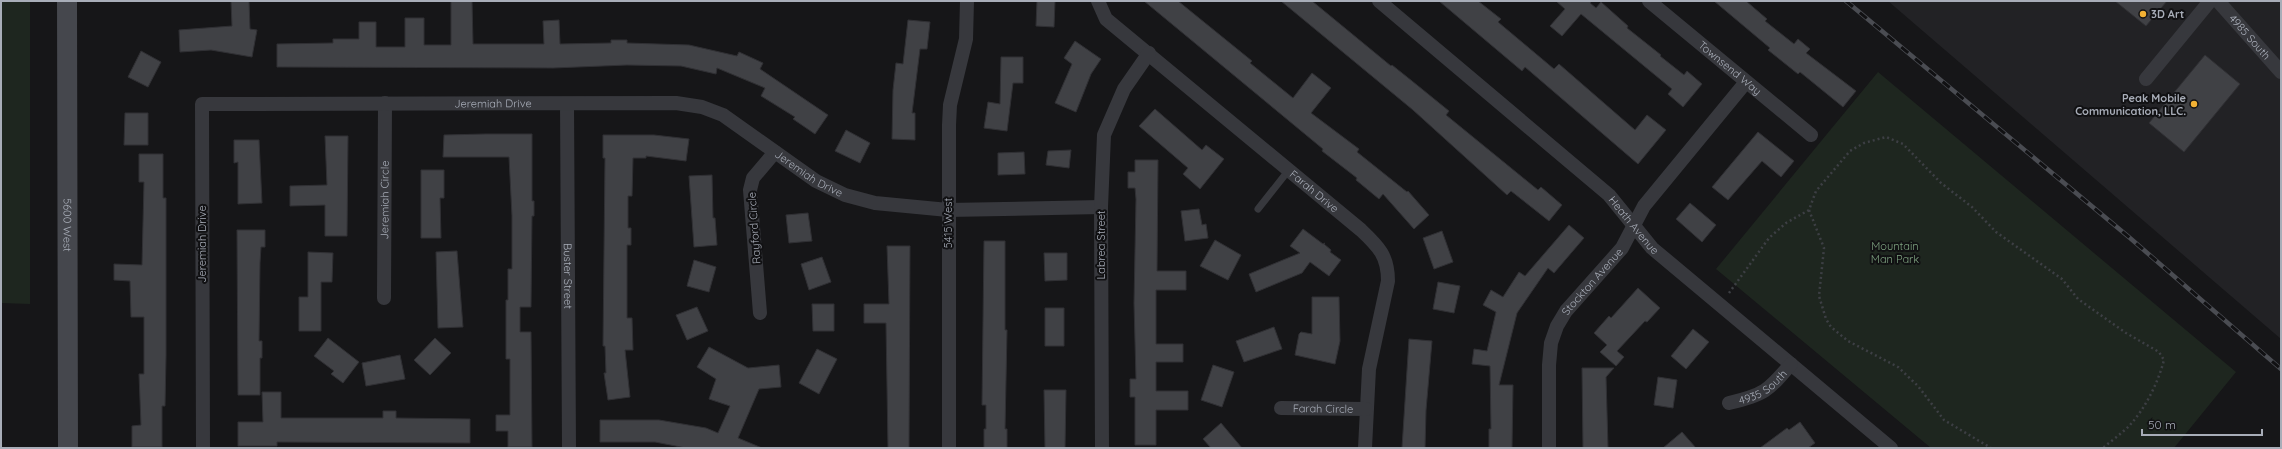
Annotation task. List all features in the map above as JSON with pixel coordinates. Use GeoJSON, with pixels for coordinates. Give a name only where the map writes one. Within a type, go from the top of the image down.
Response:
{"type":"FeatureCollection","features":[{"type":"Feature","properties":{"kind":"main road","name":"5600 West"},"geometry":{"type":"LineString","coordinates":[[67,1],[68,448]]}},
{"type":"Feature","properties":{"kind":"street","name":"5415 West"},"geometry":{"type":"LineString","coordinates":[[949,448],[948,210],[950,111],[966,38],[967,1]]}},
{"type":"Feature","properties":{"kind":"street","name":"Farah Drive"},"geometry":{"type":"LineString","coordinates":[[1098,1],[1106,19],[1374,243],[1382,253],[1388,267],[1386,295],[1369,369],[1365,448]]}},
{"type":"Feature","properties":{"kind":"street","name":"Heath Avenue"},"geometry":{"type":"LineString","coordinates":[[1379,1],[1586,174],[1609,195],[1632,226],[1652,248],[1891,448]]}},
{"type":"Feature","properties":{"kind":"street","name":"Townsend Way"},"geometry":{"type":"LineString","coordinates":[[1649,1],[1811,135]]}},
{"type":"Feature","properties":{"kind":"street"},"geometry":{"type":"LineString","coordinates":[[2146,79],[2210,1]]}},
{"type":"Feature","properties":{"kind":"street","name":"4985 South"},"geometry":{"type":"LineString","coordinates":[[2218,1],[2281,72]]}},
{"type":"Feature","properties":{"kind":"street","name":"Labrea Street"},"geometry":{"type":"LineString","coordinates":[[1102,448],[1101,207],[1104,135],[1124,89],[1149,54]]}},
{"type":"Feature","properties":{"kind":"street","name":"Stockton Avenue"},"geometry":{"type":"LineString","coordinates":[[1549,448],[1549,365],[1551,343],[1557,326],[1566,311],[1622,248],[1632,226],[1644,206],[1746,82]]}},
{"type":"Feature","properties":{"kind":"street","name":"Jeremiah Drive"},"geometry":{"type":"LineString","coordinates":[[203,448],[202,104],[676,103],[702,108],[723,116],[816,181],[845,195],[875,203],[948,210],[1101,207]]}},
{"type":"Feature","properties":{"kind":"street","name":"Jeremiah Circle"},"geometry":{"type":"LineString","coordinates":[[384,298],[385,104]]}},
{"type":"Feature","properties":{"kind":"street","name":"Buster Street"},"geometry":{"type":"LineString","coordinates":[[567,104],[569,448]]}},
{"type":"Feature","properties":{"kind":"street","name":"Rayford Circle"},"geometry":{"type":"LineString","coordinates":[[760,313],[750,190],[753,178],[775,152]]}},
{"type":"Feature","properties":{"kind":"street","name":"4935 South"},"geometry":{"type":"LineString","coordinates":[[1729,403],[1752,398],[1770,388],[1791,364]]}},
{"type":"Feature","properties":{"kind":"street","name":"Farah Circle"},"geometry":{"type":"LineString","coordinates":[[1281,408],[1366,409]]}},
{"type":"Feature","properties":{"kind":"lane"},"geometry":{"type":"LineString","coordinates":[[1258,209],[1288,171]]}},
{"type":"Feature","properties":{"kind":"path"},"geometry":{"type":"LineString","coordinates":[[1991,448],[1944,420],[1918,386],[1898,367],[1848,341],[1830,327],[1826,319],[1819,296],[1824,248],[1809,210],[1810,203],[1818,187],[1856,146],[1886,137],[1903,144],[1941,183],[1972,207],[1996,232],[2013,246],[2054,271],[2086,306],[2159,352],[2164,360],[2161,370],[2140,411],[2129,426],[2103,448]]}},
{"type":"Feature","properties":{"kind":"path"},"geometry":{"type":"LineString","coordinates":[[1728,293],[1745,272],[1750,261],[1770,238],[1786,224],[1809,210]]}},
{"type":"Feature","properties":{"kind":"shaded area"},"geometry":{"type":"Polygon","coordinates":[[[1888,1],[2281,1],[2281,339],[1888,1]]]}},
{"type":"Feature","properties":{"kind":"green space"},"geometry":{"type":"Polygon","coordinates":[[[1,1],[30,1],[30,304],[1,303],[1,1]]]}},
{"type":"Feature","properties":{"kind":"green space","name":"Mountain Man Park"},"geometry":{"type":"Polygon","coordinates":[[[1878,72],[2236,372],[2174,448],[1931,448],[1716,269],[1878,72]]]}},
{"type":"Feature","properties":{"kind":"building"},"geometry":{"type":"Polygon","coordinates":[[[231,1],[249,1],[250,29],[257,30],[252,57],[211,50],[180,52],[179,30],[232,26],[231,1]]]}},
{"type":"Feature","properties":{"kind":"building"},"geometry":{"type":"Polygon","coordinates":[[[451,1],[472,1],[473,44],[544,44],[543,21],[559,20],[560,44],[611,43],[611,40],[627,40],[627,43],[689,45],[737,56],[739,52],[763,63],[760,69],[828,115],[815,134],[793,119],[795,117],[761,96],[765,88],[717,68],[716,74],[681,66],[627,65],[553,68],[277,67],[277,44],[333,43],[333,39],[359,39],[359,22],[376,22],[376,47],[405,47],[405,18],[424,18],[424,45],[451,45],[451,1]]]}},
{"type":"Feature","properties":{"kind":"building"},"geometry":{"type":"Polygon","coordinates":[[[1037,1],[1055,1],[1054,27],[1036,26],[1037,1]]]}},
{"type":"Feature","properties":{"kind":"building"},"geometry":{"type":"Polygon","coordinates":[[[1144,1],[1178,1],[1252,61],[1250,63],[1293,98],[1312,73],[1331,88],[1311,113],[1359,149],[1357,152],[1407,192],[1408,191],[1429,215],[1414,229],[1383,194],[1379,199],[1356,180],[1357,178],[1322,151],[1323,149],[1144,1]]]}},
{"type":"Feature","properties":{"kind":"building"},"geometry":{"type":"Polygon","coordinates":[[[1281,1],[1312,1],[1391,66],[1392,65],[1449,111],[1446,115],[1538,190],[1541,187],[1562,205],[1549,221],[1511,191],[1507,195],[1413,110],[1281,1]]]}},
{"type":"Feature","properties":{"kind":"building"},"geometry":{"type":"Polygon","coordinates":[[[1439,1],[1478,1],[1501,19],[1498,22],[1554,69],[1559,64],[1635,130],[1647,115],[1666,130],[1638,164],[1525,67],[1522,71],[1439,1]]]}},
{"type":"Feature","properties":{"kind":"building"},"geometry":{"type":"Polygon","coordinates":[[[1556,1],[1592,1],[1590,3],[1596,8],[1601,2],[1628,26],[1627,28],[1661,55],[1660,56],[1684,75],[1687,71],[1702,84],[1683,107],[1668,94],[1672,89],[1581,14],[1562,36],[1550,26],[1565,9],[1556,1]]]}},
{"type":"Feature","properties":{"kind":"building"},"geometry":{"type":"Polygon","coordinates":[[[1714,1],[1746,1],[1767,19],[1765,21],[1794,44],[1798,39],[1810,49],[1806,53],[1856,91],[1843,107],[1800,72],[1798,74],[1768,50],[1770,48],[1714,1]]]}},
{"type":"Feature","properties":{"kind":"building","name":"3D Art"},"geometry":{"type":"Polygon","coordinates":[[[2115,1],[2167,1],[2146,26],[2115,1]]]}},
{"type":"Feature","properties":{"kind":"building"},"geometry":{"type":"Polygon","coordinates":[[[908,20],[930,22],[927,49],[920,49],[912,113],[915,113],[915,140],[892,139],[893,90],[896,63],[903,64],[908,20]]]}},
{"type":"Feature","properties":{"kind":"building"},"geometry":{"type":"Polygon","coordinates":[[[1075,41],[1101,59],[1091,74],[1076,112],[1055,103],[1072,64],[1064,58],[1075,41]]]}},
{"type":"Feature","properties":{"kind":"building"},"geometry":{"type":"Polygon","coordinates":[[[141,51],[161,62],[148,87],[128,77],[141,51]]]}},
{"type":"Feature","properties":{"kind":"building","name":"Peak Mobile Communication, LLC."},"geometry":{"type":"Polygon","coordinates":[[[2205,55],[2240,84],[2184,152],[2149,123],[2205,55]]]}},
{"type":"Feature","properties":{"kind":"building"},"geometry":{"type":"Polygon","coordinates":[[[1001,57],[1023,57],[1023,83],[1013,83],[1007,131],[984,128],[988,102],[1000,104],[1001,57]]]}},
{"type":"Feature","properties":{"kind":"building"},"geometry":{"type":"Polygon","coordinates":[[[1155,109],[1202,150],[1206,145],[1224,159],[1200,189],[1183,174],[1188,168],[1139,126],[1155,109]]]}},
{"type":"Feature","properties":{"kind":"building"},"geometry":{"type":"Polygon","coordinates":[[[125,113],[148,113],[148,145],[124,145],[125,113]]]}},
{"type":"Feature","properties":{"kind":"building"},"geometry":{"type":"Polygon","coordinates":[[[846,130],[870,143],[860,163],[835,151],[846,130]]]}},
{"type":"Feature","properties":{"kind":"building"},"geometry":{"type":"Polygon","coordinates":[[[1758,132],[1794,161],[1781,177],[1762,161],[1728,200],[1712,187],[1758,132]]]}},
{"type":"Feature","properties":{"kind":"building"},"geometry":{"type":"Polygon","coordinates":[[[532,134],[532,201],[534,201],[534,216],[532,216],[531,307],[520,307],[520,332],[531,332],[532,447],[508,447],[508,431],[496,431],[496,415],[510,415],[510,359],[506,359],[506,300],[508,300],[508,269],[512,269],[512,216],[509,157],[443,157],[444,135],[532,134]]]}},
{"type":"Feature","properties":{"kind":"building"},"geometry":{"type":"Polygon","coordinates":[[[603,135],[654,135],[689,139],[686,161],[646,156],[646,158],[633,158],[632,196],[628,196],[628,228],[631,228],[631,245],[627,245],[627,318],[632,318],[633,350],[625,350],[630,397],[608,400],[604,373],[606,373],[605,346],[603,346],[605,158],[603,158],[603,135]]]}},
{"type":"Feature","properties":{"kind":"building"},"geometry":{"type":"Polygon","coordinates":[[[325,136],[348,136],[347,236],[325,236],[325,205],[290,206],[290,186],[327,185],[325,136]]]}},
{"type":"Feature","properties":{"kind":"building"},"geometry":{"type":"Polygon","coordinates":[[[234,140],[259,140],[262,203],[238,204],[238,162],[234,163],[234,140]]]}},
{"type":"Feature","properties":{"kind":"building"},"geometry":{"type":"Polygon","coordinates":[[[1071,150],[1069,168],[1046,165],[1048,151],[1071,150]]]}},
{"type":"Feature","properties":{"kind":"building"},"geometry":{"type":"Polygon","coordinates":[[[1024,152],[1025,174],[998,175],[998,153],[1024,152]]]}},
{"type":"Feature","properties":{"kind":"building"},"geometry":{"type":"Polygon","coordinates":[[[139,154],[163,154],[163,198],[166,198],[166,356],[165,406],[162,406],[162,447],[132,447],[132,426],[141,425],[139,374],[144,374],[144,317],[131,317],[130,281],[114,280],[114,264],[142,265],[144,182],[139,182],[139,154]]]}},
{"type":"Feature","properties":{"kind":"building"},"geometry":{"type":"Polygon","coordinates":[[[1135,160],[1158,160],[1157,271],[1186,271],[1186,290],[1156,290],[1156,344],[1183,344],[1183,362],[1156,362],[1156,391],[1188,391],[1188,410],[1156,410],[1156,445],[1135,445],[1135,397],[1130,397],[1130,379],[1136,379],[1134,303],[1136,199],[1135,188],[1128,188],[1128,172],[1135,172],[1135,160]]]}},
{"type":"Feature","properties":{"kind":"building"},"geometry":{"type":"Polygon","coordinates":[[[421,170],[444,170],[444,198],[440,198],[441,238],[421,238],[421,170]]]}},
{"type":"Feature","properties":{"kind":"building"},"geometry":{"type":"Polygon","coordinates":[[[712,175],[713,218],[715,218],[717,245],[694,247],[689,176],[712,175]]]}},
{"type":"Feature","properties":{"kind":"building"},"geometry":{"type":"Polygon","coordinates":[[[1690,203],[1716,225],[1702,242],[1676,219],[1690,203]]]}},
{"type":"Feature","properties":{"kind":"building"},"geometry":{"type":"Polygon","coordinates":[[[1199,209],[1202,225],[1206,224],[1208,238],[1185,241],[1181,211],[1199,209]]]}},
{"type":"Feature","properties":{"kind":"building"},"geometry":{"type":"Polygon","coordinates":[[[808,213],[812,241],[789,243],[786,215],[808,213]]]}},
{"type":"Feature","properties":{"kind":"building"},"geometry":{"type":"Polygon","coordinates":[[[1569,225],[1584,238],[1554,273],[1548,268],[1517,313],[1499,385],[1513,385],[1512,448],[1489,448],[1489,429],[1491,429],[1490,366],[1472,364],[1474,349],[1487,351],[1496,312],[1483,305],[1491,290],[1503,297],[1519,272],[1525,276],[1569,225]]]}},
{"type":"Feature","properties":{"kind":"building"},"geometry":{"type":"Polygon","coordinates":[[[1303,229],[1323,244],[1325,243],[1324,244],[1331,250],[1330,252],[1341,260],[1329,276],[1310,262],[1302,273],[1256,292],[1249,274],[1300,253],[1290,246],[1303,229]]]}},
{"type":"Feature","properties":{"kind":"building"},"geometry":{"type":"Polygon","coordinates":[[[237,230],[265,230],[265,247],[261,247],[260,263],[259,341],[262,341],[262,358],[260,358],[260,395],[238,395],[237,230]]]}},
{"type":"Feature","properties":{"kind":"building"},"geometry":{"type":"Polygon","coordinates":[[[1442,231],[1453,262],[1434,269],[1423,238],[1442,231]]]}},
{"type":"Feature","properties":{"kind":"building"},"geometry":{"type":"Polygon","coordinates":[[[1215,240],[1241,255],[1228,280],[1200,266],[1215,240]]]}},
{"type":"Feature","properties":{"kind":"building"},"geometry":{"type":"Polygon","coordinates":[[[984,241],[1005,241],[1005,330],[1007,330],[1005,429],[1007,429],[1007,448],[984,448],[986,405],[982,405],[984,241]]]}},
{"type":"Feature","properties":{"kind":"building"},"geometry":{"type":"Polygon","coordinates":[[[887,246],[910,246],[909,448],[888,448],[886,323],[864,323],[864,304],[889,304],[887,246]]]}},
{"type":"Feature","properties":{"kind":"building"},"geometry":{"type":"Polygon","coordinates":[[[457,251],[463,327],[438,328],[436,252],[457,251]]]}},
{"type":"Feature","properties":{"kind":"building"},"geometry":{"type":"Polygon","coordinates":[[[308,252],[333,253],[332,282],[321,282],[321,331],[299,331],[299,297],[308,297],[308,252]]]}},
{"type":"Feature","properties":{"kind":"building"},"geometry":{"type":"Polygon","coordinates":[[[1044,253],[1067,253],[1067,280],[1045,281],[1044,253]]]}},
{"type":"Feature","properties":{"kind":"building"},"geometry":{"type":"Polygon","coordinates":[[[822,257],[831,282],[809,290],[801,264],[822,257]]]}},
{"type":"Feature","properties":{"kind":"building"},"geometry":{"type":"Polygon","coordinates":[[[694,260],[716,267],[709,292],[687,286],[694,260]]]}},
{"type":"Feature","properties":{"kind":"building"},"geometry":{"type":"Polygon","coordinates":[[[1438,282],[1460,286],[1454,313],[1433,309],[1438,282]]]}},
{"type":"Feature","properties":{"kind":"building"},"geometry":{"type":"Polygon","coordinates":[[[1638,288],[1660,308],[1647,322],[1645,321],[1617,351],[1624,357],[1616,366],[1600,352],[1607,345],[1594,333],[1609,316],[1611,318],[1638,288]]]}},
{"type":"Feature","properties":{"kind":"building"},"geometry":{"type":"Polygon","coordinates":[[[1312,297],[1339,297],[1340,341],[1335,364],[1295,355],[1299,334],[1301,332],[1312,334],[1312,297]]]}},
{"type":"Feature","properties":{"kind":"building"},"geometry":{"type":"Polygon","coordinates":[[[812,304],[834,304],[834,331],[813,331],[812,304]]]}},
{"type":"Feature","properties":{"kind":"building"},"geometry":{"type":"Polygon","coordinates":[[[697,307],[708,331],[687,340],[676,315],[697,307]]]}},
{"type":"Feature","properties":{"kind":"building"},"geometry":{"type":"Polygon","coordinates":[[[1045,308],[1064,308],[1064,346],[1045,346],[1045,308]]]}},
{"type":"Feature","properties":{"kind":"building"},"geometry":{"type":"Polygon","coordinates":[[[1274,327],[1282,349],[1244,362],[1236,341],[1274,327]]]}},
{"type":"Feature","properties":{"kind":"building"},"geometry":{"type":"Polygon","coordinates":[[[1693,329],[1709,342],[1686,369],[1671,356],[1693,329]]]}},
{"type":"Feature","properties":{"kind":"building"},"geometry":{"type":"Polygon","coordinates":[[[328,338],[359,362],[343,383],[331,374],[334,371],[314,356],[328,338]]]}},
{"type":"Feature","properties":{"kind":"building"},"geometry":{"type":"Polygon","coordinates":[[[435,338],[451,353],[430,375],[414,360],[435,338]]]}},
{"type":"Feature","properties":{"kind":"building"},"geometry":{"type":"Polygon","coordinates":[[[1409,339],[1432,341],[1426,410],[1425,448],[1402,448],[1409,339]]]}},
{"type":"Feature","properties":{"kind":"building"},"geometry":{"type":"Polygon","coordinates":[[[709,347],[748,368],[779,365],[781,387],[759,389],[738,438],[762,448],[686,448],[655,442],[600,442],[600,420],[659,420],[706,428],[718,433],[730,406],[709,399],[716,379],[697,367],[709,347]]]}},
{"type":"Feature","properties":{"kind":"building"},"geometry":{"type":"Polygon","coordinates":[[[817,349],[837,359],[819,394],[799,383],[817,349]]]}},
{"type":"Feature","properties":{"kind":"building"},"geometry":{"type":"Polygon","coordinates":[[[400,355],[405,379],[366,386],[362,363],[400,355]]]}},
{"type":"Feature","properties":{"kind":"building"},"geometry":{"type":"Polygon","coordinates":[[[1213,365],[1234,372],[1222,407],[1201,400],[1213,365]]]}},
{"type":"Feature","properties":{"kind":"building"},"geometry":{"type":"Polygon","coordinates":[[[1582,368],[1614,368],[1606,377],[1608,448],[1583,448],[1582,368]]]}},
{"type":"Feature","properties":{"kind":"building"},"geometry":{"type":"Polygon","coordinates":[[[1658,377],[1677,380],[1673,408],[1654,405],[1658,377]]]}},
{"type":"Feature","properties":{"kind":"building"},"geometry":{"type":"Polygon","coordinates":[[[1044,390],[1066,390],[1065,448],[1045,448],[1044,390]]]}},
{"type":"Feature","properties":{"kind":"building"},"geometry":{"type":"Polygon","coordinates":[[[262,392],[281,392],[281,418],[383,418],[383,411],[396,411],[396,418],[470,419],[470,443],[277,442],[277,446],[238,446],[238,422],[263,422],[262,392]]]}},
{"type":"Feature","properties":{"kind":"building"},"geometry":{"type":"Polygon","coordinates":[[[1800,422],[1815,443],[1808,448],[1760,448],[1787,428],[1789,430],[1800,422]]]}},
{"type":"Feature","properties":{"kind":"building"},"geometry":{"type":"Polygon","coordinates":[[[1221,423],[1242,448],[1211,448],[1203,439],[1221,423]]]}},
{"type":"Feature","properties":{"kind":"building"},"geometry":{"type":"Polygon","coordinates":[[[1682,432],[1696,448],[1663,448],[1682,432]]]}},
{"type":"Feature","properties":{"kind":"railway"},"geometry":{"type":"LineString","coordinates":[[1846,1],[2130,238],[2281,369]]}},
{"type":"Feature","properties":{"kind":"place","name":"3D Art"},"geometry":{"type":"Point","coordinates":[2143,14]}},
{"type":"Feature","properties":{"kind":"place","name":"Peak Mobile Communication, LLC."},"geometry":{"type":"Point","coordinates":[2194,104]}}]}
